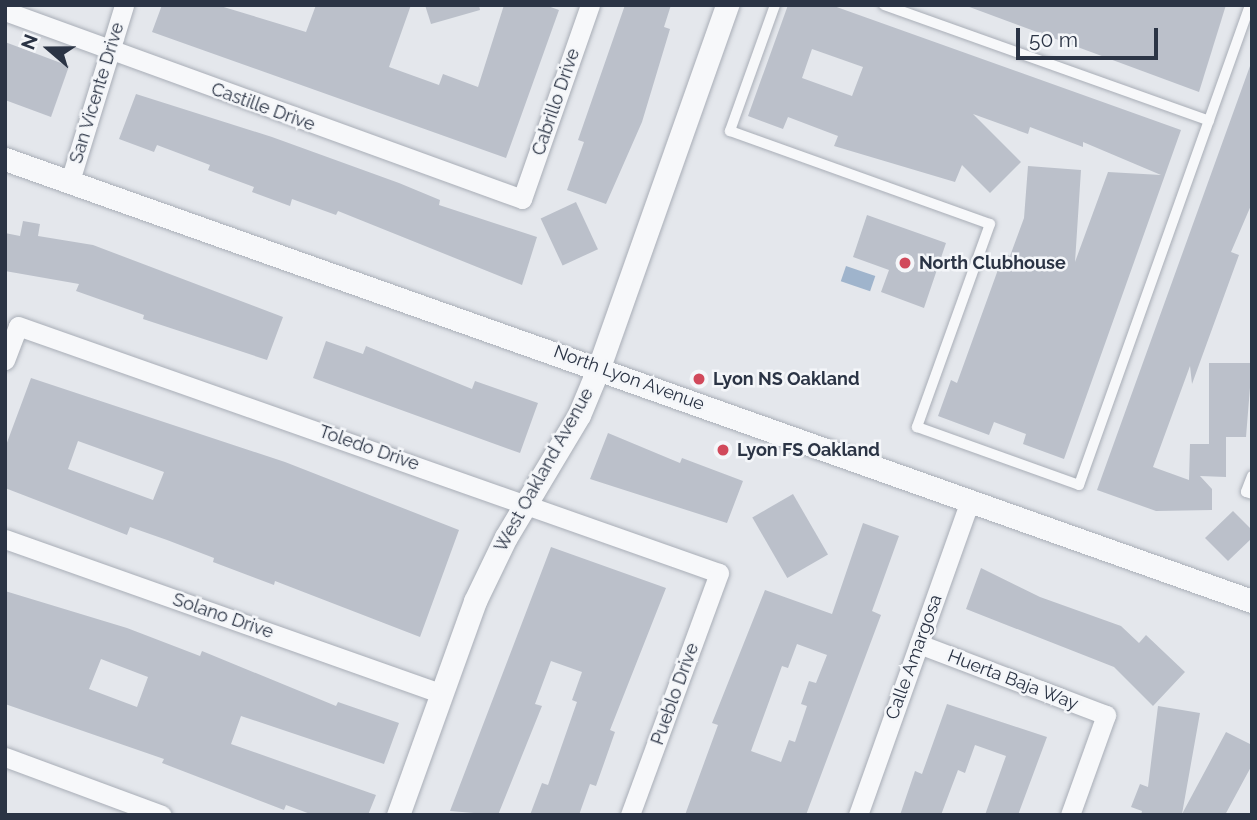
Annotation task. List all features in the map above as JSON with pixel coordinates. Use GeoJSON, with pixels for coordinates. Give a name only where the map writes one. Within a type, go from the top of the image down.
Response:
{"type":"FeatureCollection","features":[{"type":"Feature","properties":{"kind":"street","name":"San Vicente Drive"},"geometry":{"type":"LineString","coordinates":[[70,181],[112,53],[124,5]]}},
{"type":"Feature","properties":{"kind":"street","name":"Cabrillo Drive"},"geometry":{"type":"LineString","coordinates":[[522,199],[590,5]]}},
{"type":"Feature","properties":{"kind":"street","name":"West Oakland Avenue"},"geometry":{"type":"LineString","coordinates":[[398,815],[475,601],[506,537],[529,504],[579,415],[599,367],[727,5]]}},
{"type":"Feature","properties":{"kind":"street","name":"Castille Drive"},"geometry":{"type":"LineString","coordinates":[[5,11],[112,53],[522,199]]}},
{"type":"Feature","properties":{"kind":"street","name":"North Lyon Avenue"},"geometry":{"type":"LineString","coordinates":[[5,159],[599,367],[1252,601]]}},
{"type":"Feature","properties":{"kind":"street","name":"Toledo Drive"},"geometry":{"type":"LineString","coordinates":[[5,360],[18,326],[719,573]]}},
{"type":"Feature","properties":{"kind":"street","name":"Calle Amargosa"},"geometry":{"type":"LineString","coordinates":[[858,815],[970,500]]}},
{"type":"Feature","properties":{"kind":"street","name":"Solano Drive"},"geometry":{"type":"LineString","coordinates":[[5,539],[441,693]]}},
{"type":"Feature","properties":{"kind":"street","name":"Pueblo Drive"},"geometry":{"type":"LineString","coordinates":[[630,815],[719,573]]}},
{"type":"Feature","properties":{"kind":"street","name":"Huerta Baja Way"},"geometry":{"type":"LineString","coordinates":[[919,644],[1106,715],[1070,815]]}},
{"type":"Feature","properties":{"kind":"street"},"geometry":{"type":"LineString","coordinates":[[5,757],[162,815]]}},
{"type":"Feature","properties":{"kind":"lane"},"geometry":{"type":"LineString","coordinates":[[775,5],[730,131],[990,224],[917,427],[1079,485],[1250,5]]}},
{"type":"Feature","properties":{"kind":"lane"},"geometry":{"type":"LineString","coordinates":[[884,5],[1209,121]]}},
{"type":"Feature","properties":{"kind":"lane"},"geometry":{"type":"LineString","coordinates":[[1252,476],[1246,492],[1252,494]]}},
{"type":"Feature","properties":{"kind":"water"},"geometry":{"type":"Polygon","coordinates":[[[846,266],[875,276],[870,291],[841,281],[846,266]]]}},
{"type":"Feature","properties":{"kind":"building"},"geometry":{"type":"Polygon","coordinates":[[[162,5],[217,5],[306,32],[316,5],[411,5],[389,67],[439,85],[443,74],[478,87],[504,5],[545,5],[559,10],[506,158],[152,32],[162,5]]]}},
{"type":"Feature","properties":{"kind":"building"},"geometry":{"type":"Polygon","coordinates":[[[425,5],[479,5],[480,10],[431,24],[425,5]]]}},
{"type":"Feature","properties":{"kind":"building"},"geometry":{"type":"Polygon","coordinates":[[[625,5],[671,5],[664,27],[670,29],[642,122],[606,204],[567,190],[584,142],[578,140],[625,5]]]}},
{"type":"Feature","properties":{"kind":"building"},"geometry":{"type":"Polygon","coordinates":[[[788,5],[831,5],[1181,130],[1064,459],[1023,444],[1026,434],[994,422],[989,435],[938,416],[951,380],[957,383],[1004,253],[1010,256],[1024,218],[1028,166],[1081,170],[1075,262],[1108,172],[1161,175],[1083,142],[1083,147],[1030,127],[1028,134],[973,114],[1021,162],[990,193],[962,165],[955,182],[834,146],[838,136],[788,117],[783,129],[748,116],[788,5]],[[812,49],[802,78],[852,96],[863,67],[812,49]]]}},
{"type":"Feature","properties":{"kind":"building"},"geometry":{"type":"Polygon","coordinates":[[[964,5],[1226,5],[1199,92],[964,5]]]}},
{"type":"Feature","properties":{"kind":"building"},"geometry":{"type":"Polygon","coordinates":[[[5,42],[69,66],[51,117],[5,100],[5,42]]]}},
{"type":"Feature","properties":{"kind":"building"},"geometry":{"type":"Polygon","coordinates":[[[1250,66],[1252,203],[1231,252],[1239,255],[1192,384],[1190,366],[1153,467],[1189,480],[1190,444],[1209,444],[1209,363],[1252,363],[1246,437],[1226,437],[1226,477],[1200,476],[1212,489],[1212,510],[1156,511],[1097,490],[1250,66]]]}},
{"type":"Feature","properties":{"kind":"building"},"geometry":{"type":"Polygon","coordinates":[[[136,94],[272,137],[399,183],[440,200],[439,205],[537,237],[522,285],[338,211],[336,215],[292,199],[290,206],[252,192],[254,187],[208,170],[210,165],[157,145],[154,152],[119,139],[136,94]]]}},
{"type":"Feature","properties":{"kind":"building"},"geometry":{"type":"Polygon","coordinates":[[[576,202],[598,249],[563,266],[541,218],[576,202]]]}},
{"type":"Feature","properties":{"kind":"building","name":"North Clubhouse"},"geometry":{"type":"Polygon","coordinates":[[[867,215],[946,243],[924,308],[881,292],[889,270],[853,257],[867,215]]]}},
{"type":"Feature","properties":{"kind":"building"},"geometry":{"type":"Polygon","coordinates":[[[23,221],[40,224],[38,236],[93,245],[283,317],[267,360],[143,319],[144,315],[76,291],[79,284],[5,271],[5,233],[20,236],[23,221]]]}},
{"type":"Feature","properties":{"kind":"building"},"geometry":{"type":"Polygon","coordinates":[[[326,341],[363,354],[366,346],[472,389],[475,381],[538,403],[520,453],[313,378],[326,341]]]}},
{"type":"Feature","properties":{"kind":"building"},"geometry":{"type":"Polygon","coordinates":[[[31,378],[285,462],[459,530],[420,637],[275,581],[274,585],[213,562],[214,558],[167,540],[130,527],[127,535],[5,488],[5,448],[31,378]],[[78,441],[68,469],[153,500],[164,472],[78,441]]]}},
{"type":"Feature","properties":{"kind":"building"},"geometry":{"type":"Polygon","coordinates":[[[608,433],[680,463],[682,458],[743,481],[727,523],[590,479],[608,433]]]}},
{"type":"Feature","properties":{"kind":"building"},"geometry":{"type":"Polygon","coordinates":[[[793,494],[828,555],[787,578],[752,518],[793,494]]]}},
{"type":"Feature","properties":{"kind":"building"},"geometry":{"type":"Polygon","coordinates":[[[1233,511],[1252,530],[1252,538],[1228,561],[1205,538],[1233,511]]]}},
{"type":"Feature","properties":{"kind":"building"},"geometry":{"type":"Polygon","coordinates":[[[863,523],[899,536],[872,611],[881,615],[806,815],[685,815],[718,725],[712,723],[765,590],[832,614],[863,523]],[[797,644],[788,668],[782,666],[751,751],[781,762],[789,740],[795,742],[807,706],[801,704],[809,681],[816,683],[827,655],[797,644]]]}},
{"type":"Feature","properties":{"kind":"building"},"geometry":{"type":"Polygon","coordinates":[[[551,547],[666,588],[610,730],[615,732],[596,786],[590,784],[579,815],[530,815],[542,783],[548,785],[577,702],[572,700],[582,672],[551,661],[535,704],[542,706],[498,815],[450,811],[551,547]]]}},
{"type":"Feature","properties":{"kind":"building"},"geometry":{"type":"Polygon","coordinates":[[[981,568],[1040,597],[1121,626],[1139,643],[1146,635],[1185,672],[1153,706],[1114,667],[966,609],[981,568]]]}},
{"type":"Feature","properties":{"kind":"building"},"geometry":{"type":"Polygon","coordinates":[[[5,591],[127,628],[200,656],[202,651],[336,706],[338,702],[399,723],[384,764],[241,716],[231,744],[376,795],[368,815],[313,815],[286,805],[284,810],[162,763],[164,759],[5,704],[5,591]],[[101,659],[89,689],[137,707],[148,677],[101,659]]]}},
{"type":"Feature","properties":{"kind":"building"},"geometry":{"type":"Polygon","coordinates":[[[947,704],[1047,737],[1018,815],[985,815],[1006,756],[975,745],[965,773],[958,770],[941,815],[900,815],[915,771],[922,774],[947,704]]]}},
{"type":"Feature","properties":{"kind":"building"},"geometry":{"type":"Polygon","coordinates":[[[1158,706],[1200,713],[1182,814],[1226,732],[1252,745],[1252,765],[1225,815],[1141,815],[1142,811],[1131,807],[1140,784],[1148,787],[1158,706]]]}},
{"type":"Feature","properties":{"kind":"place","name":"North Clubhouse"},"geometry":{"type":"Point","coordinates":[905,263]}},
{"type":"Feature","properties":{"kind":"place","name":"Lyon NS Oakland"},"geometry":{"type":"Point","coordinates":[699,379]}},
{"type":"Feature","properties":{"kind":"place","name":"Lyon FS Oakland"},"geometry":{"type":"Point","coordinates":[723,450]}}]}
